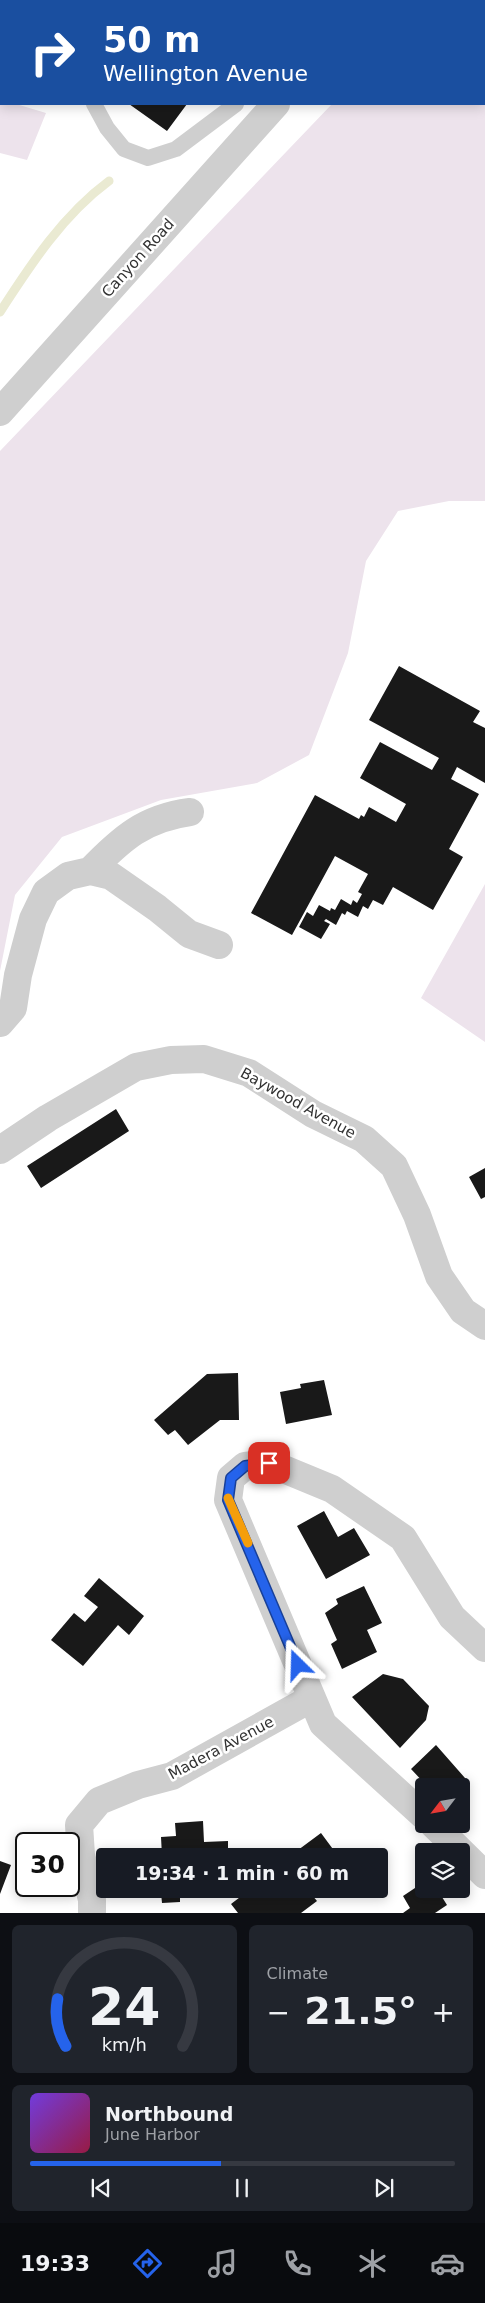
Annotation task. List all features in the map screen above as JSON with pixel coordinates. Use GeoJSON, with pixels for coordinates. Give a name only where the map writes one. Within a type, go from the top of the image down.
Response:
{"type":"FeatureCollection","features":[{"type":"Feature","properties":{"kind":"street","name":"Canyon Road"},"geometry":{"type":"LineString","coordinates":[[0,412],[275,105]]}},
{"type":"Feature","properties":{"kind":"street"},"geometry":{"type":"LineString","coordinates":[[90,871],[122,839],[146,824],[170,815],[190,812]]}},
{"type":"Feature","properties":{"kind":"street"},"geometry":{"type":"LineString","coordinates":[[0,1023],[13,1008],[18,975],[33,919],[46,892],[68,876],[90,871],[111,876],[157,908],[189,934],[219,945]]}},
{"type":"Feature","properties":{"kind":"street","name":"Baywood Avenue"},"geometry":{"type":"LineString","coordinates":[[0,1150],[48,1118],[136,1067],[171,1060],[204,1059],[249,1074],[312,1114],[364,1139],[394,1166],[417,1215],[439,1276],[463,1311],[485,1326]]}},
{"type":"Feature","properties":{"kind":"street"},"geometry":{"type":"LineString","coordinates":[[415,1808],[323,1724],[228,1500],[231,1478],[245,1466],[269,1463],[332,1490],[403,1538],[452,1617],[485,1648]]}},
{"type":"Feature","properties":{"kind":"street","name":"Madera Avenue"},"geometry":{"type":"LineString","coordinates":[[92,1913],[92,1900],[81,1855],[78,1825],[99,1801],[138,1785],[172,1776],[312,1698]]}},
{"type":"Feature","properties":{"kind":"street"},"geometry":{"type":"LineString","coordinates":[[442,1833],[485,1874]]}},
{"type":"Feature","properties":{"kind":"lane"},"geometry":{"type":"LineString","coordinates":[[95,105],[107,128],[124,149],[148,158],[176,149],[235,105]]}},
{"type":"Feature","properties":{"kind":"shaded area"},"geometry":{"type":"Polygon","coordinates":[[[0,105],[19,105],[46,113],[27,160],[0,153],[0,105]]]}},
{"type":"Feature","properties":{"kind":"shaded area"},"geometry":{"type":"Polygon","coordinates":[[[331,105],[485,105],[485,501],[449,501],[398,511],[366,561],[348,653],[309,755],[257,783],[161,800],[62,837],[15,895],[0,971],[0,451],[331,105]]]}},
{"type":"Feature","properties":{"kind":"shaded area"},"geometry":{"type":"Polygon","coordinates":[[[485,884],[485,1042],[421,998],[485,884]]]}},
{"type":"Feature","properties":{"kind":"building"},"geometry":{"type":"Polygon","coordinates":[[[130,105],[186,105],[167,131],[130,105]]]}},
{"type":"Feature","properties":{"kind":"building"},"geometry":{"type":"Polygon","coordinates":[[[399,666],[480,711],[473,722],[485,728],[485,783],[457,767],[451,779],[479,794],[449,849],[463,857],[433,910],[393,887],[383,905],[373,900],[368,909],[363,906],[358,917],[347,911],[345,915],[342,913],[336,925],[326,919],[324,921],[330,924],[321,939],[299,927],[307,912],[313,916],[319,905],[330,911],[331,908],[335,910],[341,899],[351,905],[353,900],[357,903],[362,894],[358,892],[368,874],[335,856],[292,935],[251,913],[315,795],[359,819],[361,815],[364,817],[369,807],[396,822],[406,804],[360,778],[380,742],[432,770],[439,758],[369,720],[399,666]]]}},
{"type":"Feature","properties":{"kind":"building"},"geometry":{"type":"Polygon","coordinates":[[[116,1109],[129,1131],[41,1188],[27,1166],[116,1109]]]}},
{"type":"Feature","properties":{"kind":"building"},"geometry":{"type":"Polygon","coordinates":[[[485,1168],[485,1197],[481,1199],[469,1177],[485,1168]]]}},
{"type":"Feature","properties":{"kind":"building"},"geometry":{"type":"Polygon","coordinates":[[[238,1373],[239,1420],[220,1420],[188,1445],[175,1430],[168,1435],[154,1420],[207,1374],[238,1373]]]}},
{"type":"Feature","properties":{"kind":"building"},"geometry":{"type":"Polygon","coordinates":[[[324,1380],[332,1415],[286,1424],[280,1392],[301,1388],[300,1384],[324,1380]]]}},
{"type":"Feature","properties":{"kind":"building"},"geometry":{"type":"Polygon","coordinates":[[[324,1511],[338,1537],[354,1528],[370,1555],[326,1579],[297,1526],[324,1511]]]}},
{"type":"Feature","properties":{"kind":"building"},"geometry":{"type":"Polygon","coordinates":[[[99,1578],[144,1616],[129,1635],[118,1625],[83,1666],[51,1640],[74,1613],[85,1622],[98,1607],[84,1596],[99,1578]]]}},
{"type":"Feature","properties":{"kind":"building"},"geometry":{"type":"Polygon","coordinates":[[[364,1586],[382,1623],[367,1630],[377,1652],[342,1669],[331,1644],[337,1640],[325,1613],[338,1604],[336,1599],[364,1586]]]}},
{"type":"Feature","properties":{"kind":"building"},"geometry":{"type":"Polygon","coordinates":[[[383,1674],[403,1679],[429,1706],[426,1720],[400,1748],[352,1697],[383,1674]]]}},
{"type":"Feature","properties":{"kind":"building"},"geometry":{"type":"Polygon","coordinates":[[[436,1745],[465,1778],[419,1778],[411,1769],[436,1745]]]}},
{"type":"Feature","properties":{"kind":"building"},"geometry":{"type":"Polygon","coordinates":[[[203,1821],[204,1842],[228,1841],[228,1848],[162,1848],[161,1837],[176,1836],[175,1823],[203,1821]]]}},
{"type":"Feature","properties":{"kind":"building"},"geometry":{"type":"Polygon","coordinates":[[[321,1833],[332,1848],[301,1848],[321,1833]]]}},
{"type":"Feature","properties":{"kind":"building"},"geometry":{"type":"Polygon","coordinates":[[[0,1861],[11,1865],[0,1894],[0,1861]]]}},
{"type":"Feature","properties":{"kind":"building"},"geometry":{"type":"Polygon","coordinates":[[[415,1888],[415,1898],[443,1898],[447,1905],[435,1913],[403,1913],[410,1908],[403,1896],[415,1888]]]}},
{"type":"Feature","properties":{"kind":"building"},"geometry":{"type":"Polygon","coordinates":[[[162,1898],[180,1898],[180,1902],[162,1903],[162,1898]]]}},
{"type":"Feature","properties":{"kind":"building"},"geometry":{"type":"Polygon","coordinates":[[[239,1898],[314,1898],[317,1901],[301,1913],[238,1913],[231,1904],[239,1898]]]}},
{"type":"Feature","properties":{"kind":"waterway"},"geometry":{"type":"LineString","coordinates":[[0,312],[36,258],[62,225],[92,194],[109,181]]}},
{"type":"Feature","properties":{"kind":"slow traffic"},"geometry":{"type":"LineString","coordinates":[[228,1498],[248,1543]]}},
{"type":"Feature","properties":{"kind":"route"},"geometry":{"type":"LineString","coordinates":[[269,1463],[245,1466],[231,1478],[228,1500],[298,1665]]}}]}
